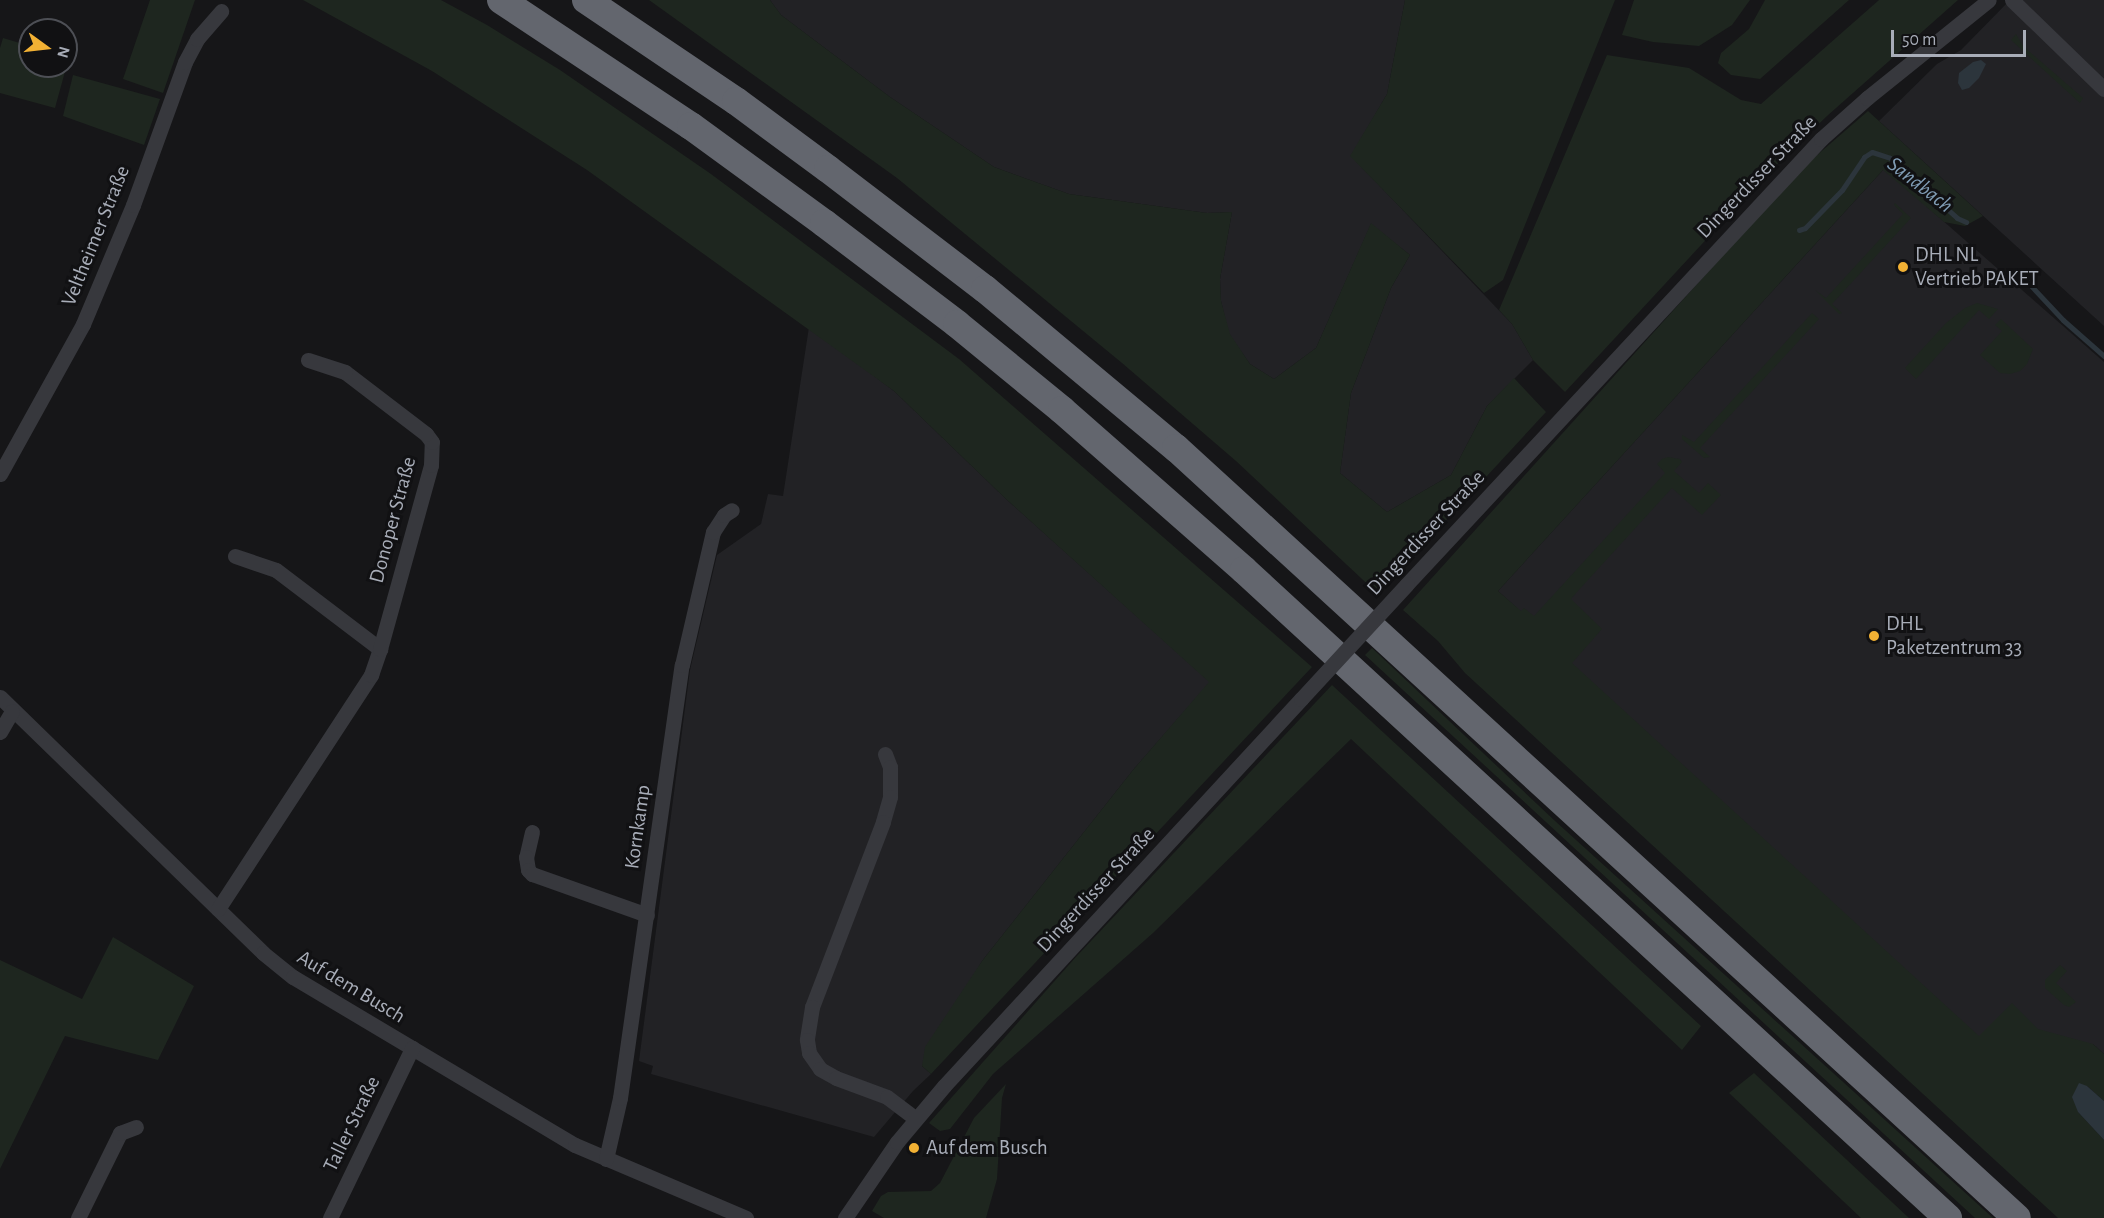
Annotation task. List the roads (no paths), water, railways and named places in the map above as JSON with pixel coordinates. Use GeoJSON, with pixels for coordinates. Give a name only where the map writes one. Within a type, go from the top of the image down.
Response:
{"type":"FeatureCollection","features":[{"type":"Feature","properties":{"kind":"highway"},"geometry":{"type":"LineString","coordinates":[[501,0],[691,126],[824,223],[957,324],[1062,410],[1244,570],[1948,1218]]}},
{"type":"Feature","properties":{"kind":"highway"},"geometry":{"type":"LineString","coordinates":[[586,0],[736,101],[837,176],[985,289],[1176,448],[2016,1218]]}},
{"type":"Feature","properties":{"kind":"street","name":"Dingerdisser Straße"},"geometry":{"type":"LineString","coordinates":[[845,1218],[916,1119],[1407,584],[1821,139],[1867,98],[1989,0]]}},
{"type":"Feature","properties":{"kind":"street"},"geometry":{"type":"LineString","coordinates":[[2012,0],[2104,89]]}},
{"type":"Feature","properties":{"kind":"street","name":"Veltheimer Straße"},"geometry":{"type":"LineString","coordinates":[[0,474],[83,324],[133,205],[185,62],[197,39],[221,11]]}},
{"type":"Feature","properties":{"kind":"street","name":"Donoper Straße"},"geometry":{"type":"LineString","coordinates":[[218,909],[370,675],[380,649],[431,465],[432,442],[426,434],[345,372],[308,360]]}},
{"type":"Feature","properties":{"kind":"street","name":"Kornkamp"},"geometry":{"type":"LineString","coordinates":[[606,1159],[617,1121],[682,665],[713,532],[724,515],[732,510]]}},
{"type":"Feature","properties":{"kind":"street"},"geometry":{"type":"LineString","coordinates":[[235,556],[276,570],[380,649]]}},
{"type":"Feature","properties":{"kind":"street","name":"Auf dem Busch"},"geometry":{"type":"LineString","coordinates":[[0,697],[278,966],[551,1131],[606,1159],[746,1218]]}},
{"type":"Feature","properties":{"kind":"street"},"geometry":{"type":"LineString","coordinates":[[0,732],[12,711]]}},
{"type":"Feature","properties":{"kind":"street"},"geometry":{"type":"LineString","coordinates":[[885,754],[892,781],[888,806],[812,1007],[807,1040],[809,1053],[820,1070],[887,1097],[916,1119]]}},
{"type":"Feature","properties":{"kind":"street"},"geometry":{"type":"LineString","coordinates":[[532,832],[525,857],[528,870],[532,874],[647,915]]}},
{"type":"Feature","properties":{"kind":"street","name":"Taller Straße"},"geometry":{"type":"LineString","coordinates":[[330,1218],[412,1048]]}},
{"type":"Feature","properties":{"kind":"street"},"geometry":{"type":"LineString","coordinates":[[78,1218],[120,1133],[136,1126]]}},
{"type":"Feature","properties":{"kind":"waterway","name":"Sandbach"},"geometry":{"type":"LineString","coordinates":[[1799,230],[1805,228],[1842,190],[1864,157],[1872,152],[1890,158],[1957,218],[1966,222]]}},
{"type":"Feature","properties":{"kind":"waterway","name":"Sandbach"},"geometry":{"type":"LineString","coordinates":[[2020,274],[2063,320],[2104,356]]}},
{"type":"Feature","properties":{"kind":"place","name":"DHL NL Vertrieb PAKET"},"geometry":{"type":"Point","coordinates":[1903,267]}},
{"type":"Feature","properties":{"kind":"place","name":"DHL Paketzentrum 33"},"geometry":{"type":"Point","coordinates":[1874,636]}},
{"type":"Feature","properties":{"kind":"place","name":"Auf dem Busch"},"geometry":{"type":"Point","coordinates":[914,1148]}}]}
